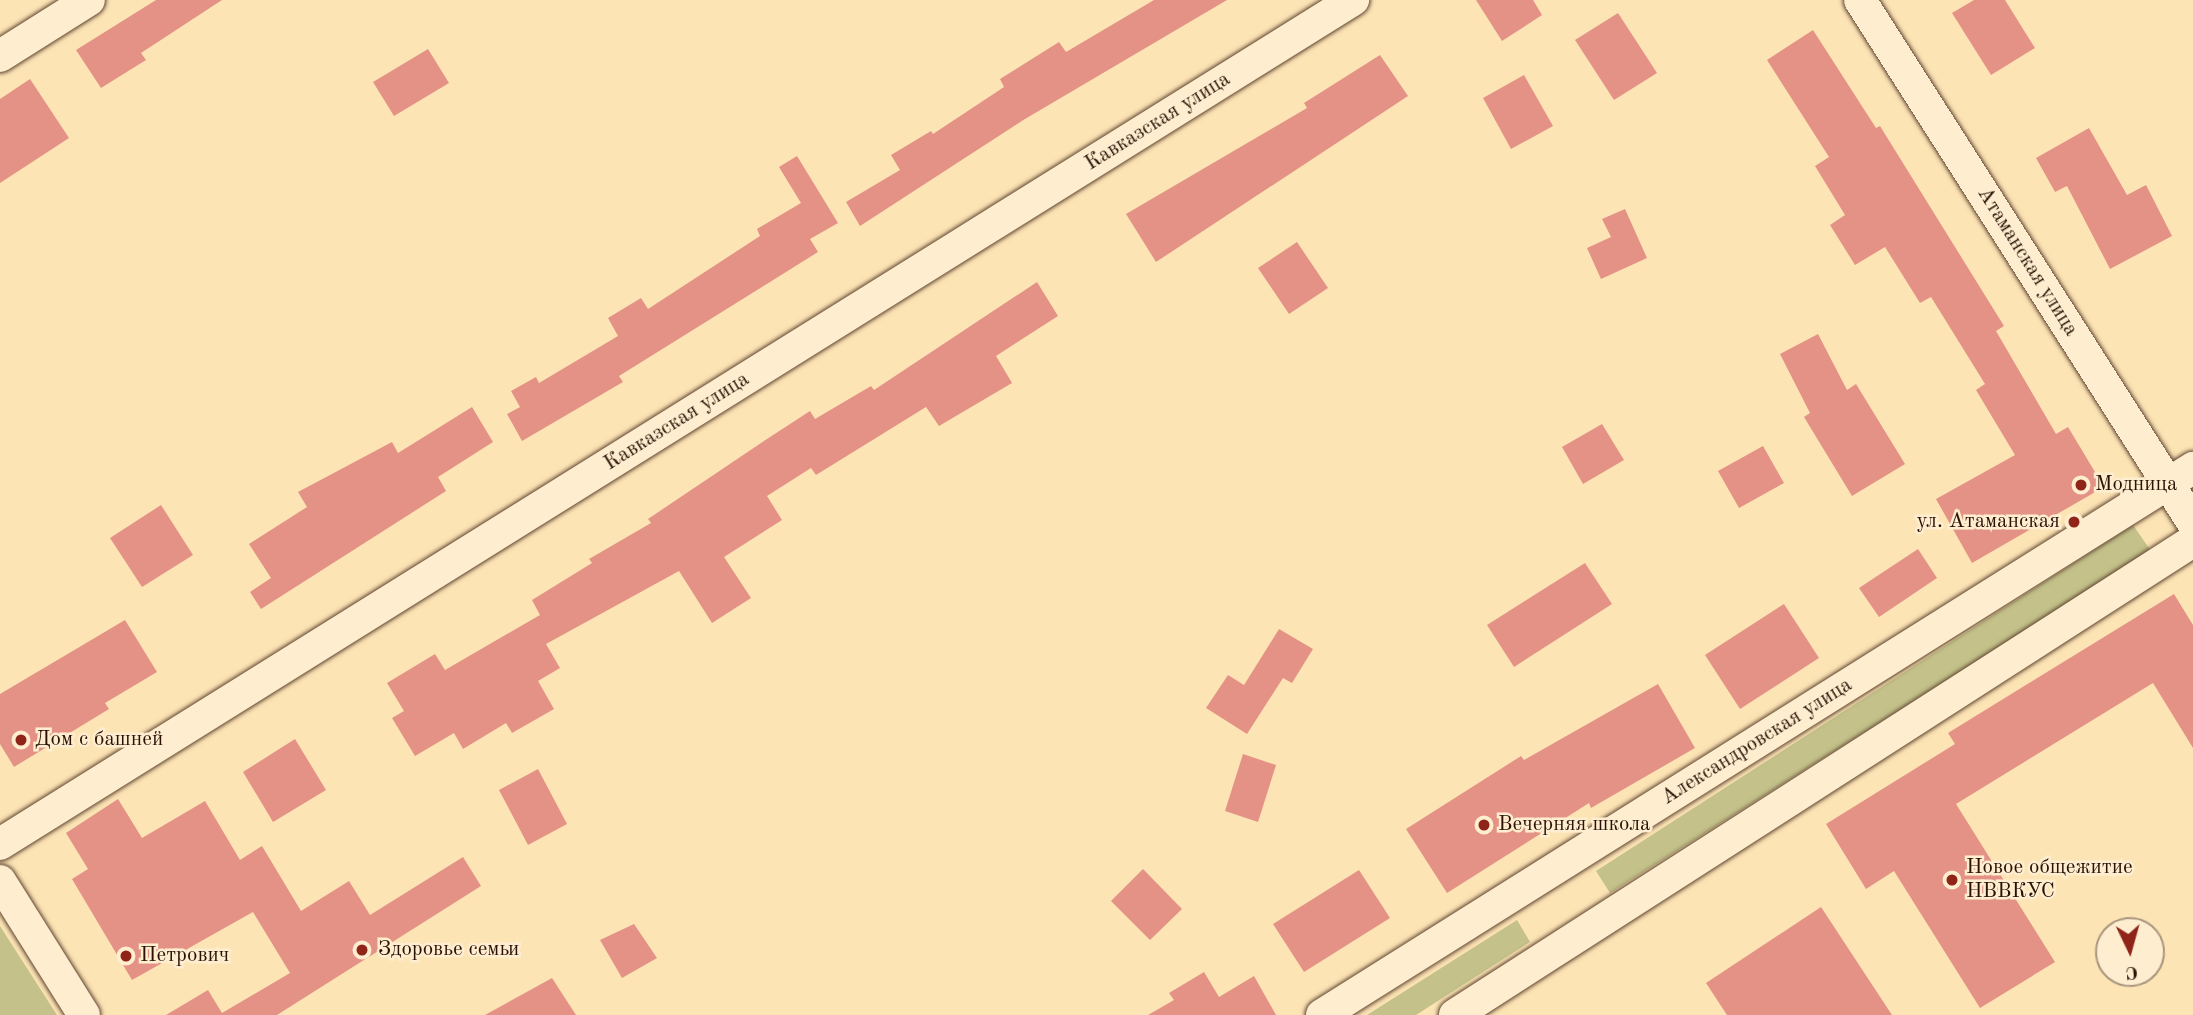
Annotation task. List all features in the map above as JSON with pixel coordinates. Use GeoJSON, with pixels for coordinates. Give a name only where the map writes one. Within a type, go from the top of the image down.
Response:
{"type":"FeatureCollection","features":[{"type":"Feature","properties":{"kind":"street"},"geometry":{"type":"LineString","coordinates":[[0,56],[89,0]]}},
{"type":"Feature","properties":{"kind":"street","name":"Кавказская улица"},"geometry":{"type":"LineString","coordinates":[[0,844],[1353,0]]}},
{"type":"Feature","properties":{"kind":"street","name":"Атаманская улица"},"geometry":{"type":"LineString","coordinates":[[1860,0],[2180,476],[2193,523]]}},
{"type":"Feature","properties":{"kind":"street","name":"Александровская улица"},"geometry":{"type":"LineString","coordinates":[[1322,1015],[2180,476]]}},
{"type":"Feature","properties":{"kind":"street"},"geometry":{"type":"LineString","coordinates":[[1455,1015],[2193,541]]}},
{"type":"Feature","properties":{"kind":"street"},"geometry":{"type":"LineString","coordinates":[[0,881],[84,1015]]}},
{"type":"Feature","properties":{"kind":"shaded area"},"geometry":{"type":"Polygon","coordinates":[[[2133,525],[2151,551],[1610,893],[1596,871],[2133,525]]]}},
{"type":"Feature","properties":{"kind":"shaded area"},"geometry":{"type":"Polygon","coordinates":[[[1517,920],[1530,942],[1416,1015],[1367,1015],[1517,920]]]}},
{"type":"Feature","properties":{"kind":"shaded area"},"geometry":{"type":"Polygon","coordinates":[[[0,926],[57,1015],[0,1015],[0,926]]]}},
{"type":"Feature","properties":{"kind":"building"},"geometry":{"type":"Polygon","coordinates":[[[156,0],[222,0],[141,53],[146,60],[101,88],[76,50],[156,0]]]}},
{"type":"Feature","properties":{"kind":"building"},"geometry":{"type":"Polygon","coordinates":[[[1154,0],[1227,0],[1025,119],[860,226],[846,202],[900,170],[891,155],[931,131],[933,134],[1004,87],[1000,79],[1059,42],[1066,52],[1154,0]]]}},
{"type":"Feature","properties":{"kind":"building"},"geometry":{"type":"Polygon","coordinates":[[[1476,0],[1533,0],[1542,15],[1502,41],[1476,0]]]}},
{"type":"Feature","properties":{"kind":"building"},"geometry":{"type":"Polygon","coordinates":[[[1974,0],[2005,0],[2035,48],[1991,75],[1952,13],[1974,0]]]}},
{"type":"Feature","properties":{"kind":"building"},"geometry":{"type":"Polygon","coordinates":[[[1618,13],[1657,73],[1614,100],[1575,40],[1618,13]]]}},
{"type":"Feature","properties":{"kind":"building"},"geometry":{"type":"Polygon","coordinates":[[[1813,30],[1876,128],[1880,126],[2004,326],[1996,331],[2056,434],[2068,427],[2104,487],[1972,563],[1936,499],[2015,455],[1976,390],[1985,384],[1931,297],[1920,303],[1885,247],[1855,265],[1830,225],[1845,215],[1815,166],[1829,157],[1767,60],[1813,30]]]}},
{"type":"Feature","properties":{"kind":"building"},"geometry":{"type":"Polygon","coordinates":[[[428,49],[449,83],[394,116],[373,82],[428,49]]]}},
{"type":"Feature","properties":{"kind":"building"},"geometry":{"type":"Polygon","coordinates":[[[1380,55],[1408,96],[1156,262],[1126,214],[1307,108],[1304,103],[1380,55]]]}},
{"type":"Feature","properties":{"kind":"building"},"geometry":{"type":"Polygon","coordinates":[[[1524,75],[1553,126],[1511,149],[1483,98],[1524,75]]]}},
{"type":"Feature","properties":{"kind":"building"},"geometry":{"type":"Polygon","coordinates":[[[30,79],[69,138],[0,183],[0,99],[30,79]]]}},
{"type":"Feature","properties":{"kind":"building"},"geometry":{"type":"Polygon","coordinates":[[[2089,128],[2127,195],[2146,185],[2172,236],[2110,269],[2067,186],[2055,192],[2036,158],[2089,128]]]}},
{"type":"Feature","properties":{"kind":"building"},"geometry":{"type":"Polygon","coordinates":[[[797,156],[838,223],[810,239],[818,252],[619,376],[623,382],[522,441],[507,414],[520,407],[511,391],[536,377],[539,383],[618,336],[608,318],[641,298],[648,309],[760,236],[757,229],[801,203],[779,167],[797,156]]]}},
{"type":"Feature","properties":{"kind":"building"},"geometry":{"type":"Polygon","coordinates":[[[1625,209],[1647,258],[1601,279],[1587,248],[1611,237],[1602,219],[1625,209]]]}},
{"type":"Feature","properties":{"kind":"building"},"geometry":{"type":"Polygon","coordinates":[[[1297,242],[1328,288],[1289,314],[1258,268],[1297,242]]]}},
{"type":"Feature","properties":{"kind":"building"},"geometry":{"type":"Polygon","coordinates":[[[1037,282],[1058,316],[996,356],[1012,383],[939,426],[926,407],[816,475],[811,468],[767,496],[782,520],[724,557],[751,598],[712,623],[679,571],[546,644],[560,668],[538,681],[554,709],[512,733],[506,723],[463,749],[454,733],[415,756],[392,718],[404,711],[387,683],[435,654],[445,670],[540,615],[532,600],[592,563],[589,559],[651,523],[648,519],[761,443],[810,411],[815,419],[871,386],[874,390],[1037,282]]]}},
{"type":"Feature","properties":{"kind":"building"},"geometry":{"type":"Polygon","coordinates":[[[1818,334],[1847,390],[1856,384],[1905,464],[1852,496],[1804,417],[1810,413],[1780,354],[1818,334]]]}},
{"type":"Feature","properties":{"kind":"building"},"geometry":{"type":"Polygon","coordinates":[[[472,407],[493,442],[438,477],[446,491],[261,609],[250,592],[271,578],[249,544],[307,507],[298,492],[392,442],[398,453],[472,407]]]}},
{"type":"Feature","properties":{"kind":"building"},"geometry":{"type":"Polygon","coordinates":[[[1602,424],[1624,460],[1583,484],[1562,447],[1602,424]]]}},
{"type":"Feature","properties":{"kind":"building"},"geometry":{"type":"Polygon","coordinates":[[[1763,446],[1784,483],[1739,508],[1718,471],[1763,446]]]}},
{"type":"Feature","properties":{"kind":"building"},"geometry":{"type":"Polygon","coordinates":[[[161,505],[193,555],[142,587],[110,538],[161,505]]]}},
{"type":"Feature","properties":{"kind":"building"},"geometry":{"type":"Polygon","coordinates":[[[1918,549],[1937,578],[1879,617],[1859,588],[1918,549]]]}},
{"type":"Feature","properties":{"kind":"building"},"geometry":{"type":"Polygon","coordinates":[[[1585,563],[1612,604],[1514,667],[1487,625],[1585,563]]]}},
{"type":"Feature","properties":{"kind":"building"},"geometry":{"type":"Polygon","coordinates":[[[2174,594],[2193,625],[2193,748],[2153,683],[1956,804],[2055,962],[1980,1008],[1894,871],[1866,889],[1826,824],[1955,744],[1948,733],[2174,594]]]}},
{"type":"Feature","properties":{"kind":"building"},"geometry":{"type":"Polygon","coordinates":[[[1784,604],[1819,658],[1740,709],[1705,655],[1784,604]]]}},
{"type":"Feature","properties":{"kind":"building"},"geometry":{"type":"Polygon","coordinates":[[[125,620],[157,672],[105,703],[109,709],[14,767],[0,744],[0,694],[125,620]]]}},
{"type":"Feature","properties":{"kind":"building"},"geometry":{"type":"Polygon","coordinates":[[[1279,629],[1313,649],[1292,683],[1283,678],[1247,734],[1206,708],[1228,675],[1244,685],[1279,629]]]}},
{"type":"Feature","properties":{"kind":"building"},"geometry":{"type":"Polygon","coordinates":[[[1658,684],[1695,748],[1591,808],[1589,803],[1447,893],[1406,829],[1521,756],[1524,760],[1658,684]]]}},
{"type":"Feature","properties":{"kind":"building"},"geometry":{"type":"Polygon","coordinates":[[[295,739],[326,790],[273,822],[243,772],[295,739]]]}},
{"type":"Feature","properties":{"kind":"building"},"geometry":{"type":"Polygon","coordinates":[[[1243,754],[1276,765],[1258,822],[1225,811],[1243,754]]]}},
{"type":"Feature","properties":{"kind":"building"},"geometry":{"type":"Polygon","coordinates":[[[538,769],[567,824],[528,845],[499,790],[538,769]]]}},
{"type":"Feature","properties":{"kind":"building"},"geometry":{"type":"Polygon","coordinates":[[[118,799],[142,838],[205,801],[240,860],[262,846],[301,911],[349,881],[370,915],[463,857],[481,886],[277,1015],[166,1015],[208,990],[222,1013],[290,973],[253,912],[132,980],[72,879],[88,869],[66,833],[118,799]]]}},
{"type":"Feature","properties":{"kind":"building"},"geometry":{"type":"Polygon","coordinates":[[[1143,869],[1182,909],[1150,940],[1111,901],[1143,869]]]}},
{"type":"Feature","properties":{"kind":"building"},"geometry":{"type":"Polygon","coordinates":[[[1359,870],[1390,918],[1304,972],[1273,924],[1359,870]]]}},
{"type":"Feature","properties":{"kind":"building"},"geometry":{"type":"Polygon","coordinates":[[[1821,907],[1892,1015],[1727,1015],[1706,983],[1821,907]]]}},
{"type":"Feature","properties":{"kind":"building"},"geometry":{"type":"Polygon","coordinates":[[[634,924],[657,958],[622,978],[600,940],[634,924]]]}},
{"type":"Feature","properties":{"kind":"building"},"geometry":{"type":"Polygon","coordinates":[[[1204,972],[1219,997],[1254,976],[1276,1015],[1148,1015],[1174,1000],[1169,993],[1204,972]]]}},
{"type":"Feature","properties":{"kind":"building"},"geometry":{"type":"Polygon","coordinates":[[[552,978],[576,1015],[485,1015],[552,978]]]}},
{"type":"Feature","properties":{"kind":"place","name":"Модница"},"geometry":{"type":"Point","coordinates":[2081,485]}},
{"type":"Feature","properties":{"kind":"place","name":"ул. Атаманская"},"geometry":{"type":"Point","coordinates":[2074,522]}},
{"type":"Feature","properties":{"kind":"place","name":"Дом с башней"},"geometry":{"type":"Point","coordinates":[21,740]}},
{"type":"Feature","properties":{"kind":"place","name":"Вечерняя школа"},"geometry":{"type":"Point","coordinates":[1484,825]}},
{"type":"Feature","properties":{"kind":"place","name":"Новое общежитие НВВКУС"},"geometry":{"type":"Point","coordinates":[1952,880]}},
{"type":"Feature","properties":{"kind":"place","name":"Здоровье семьи"},"geometry":{"type":"Point","coordinates":[362,950]}},
{"type":"Feature","properties":{"kind":"place","name":"Петрович"},"geometry":{"type":"Point","coordinates":[126,956]}}]}
